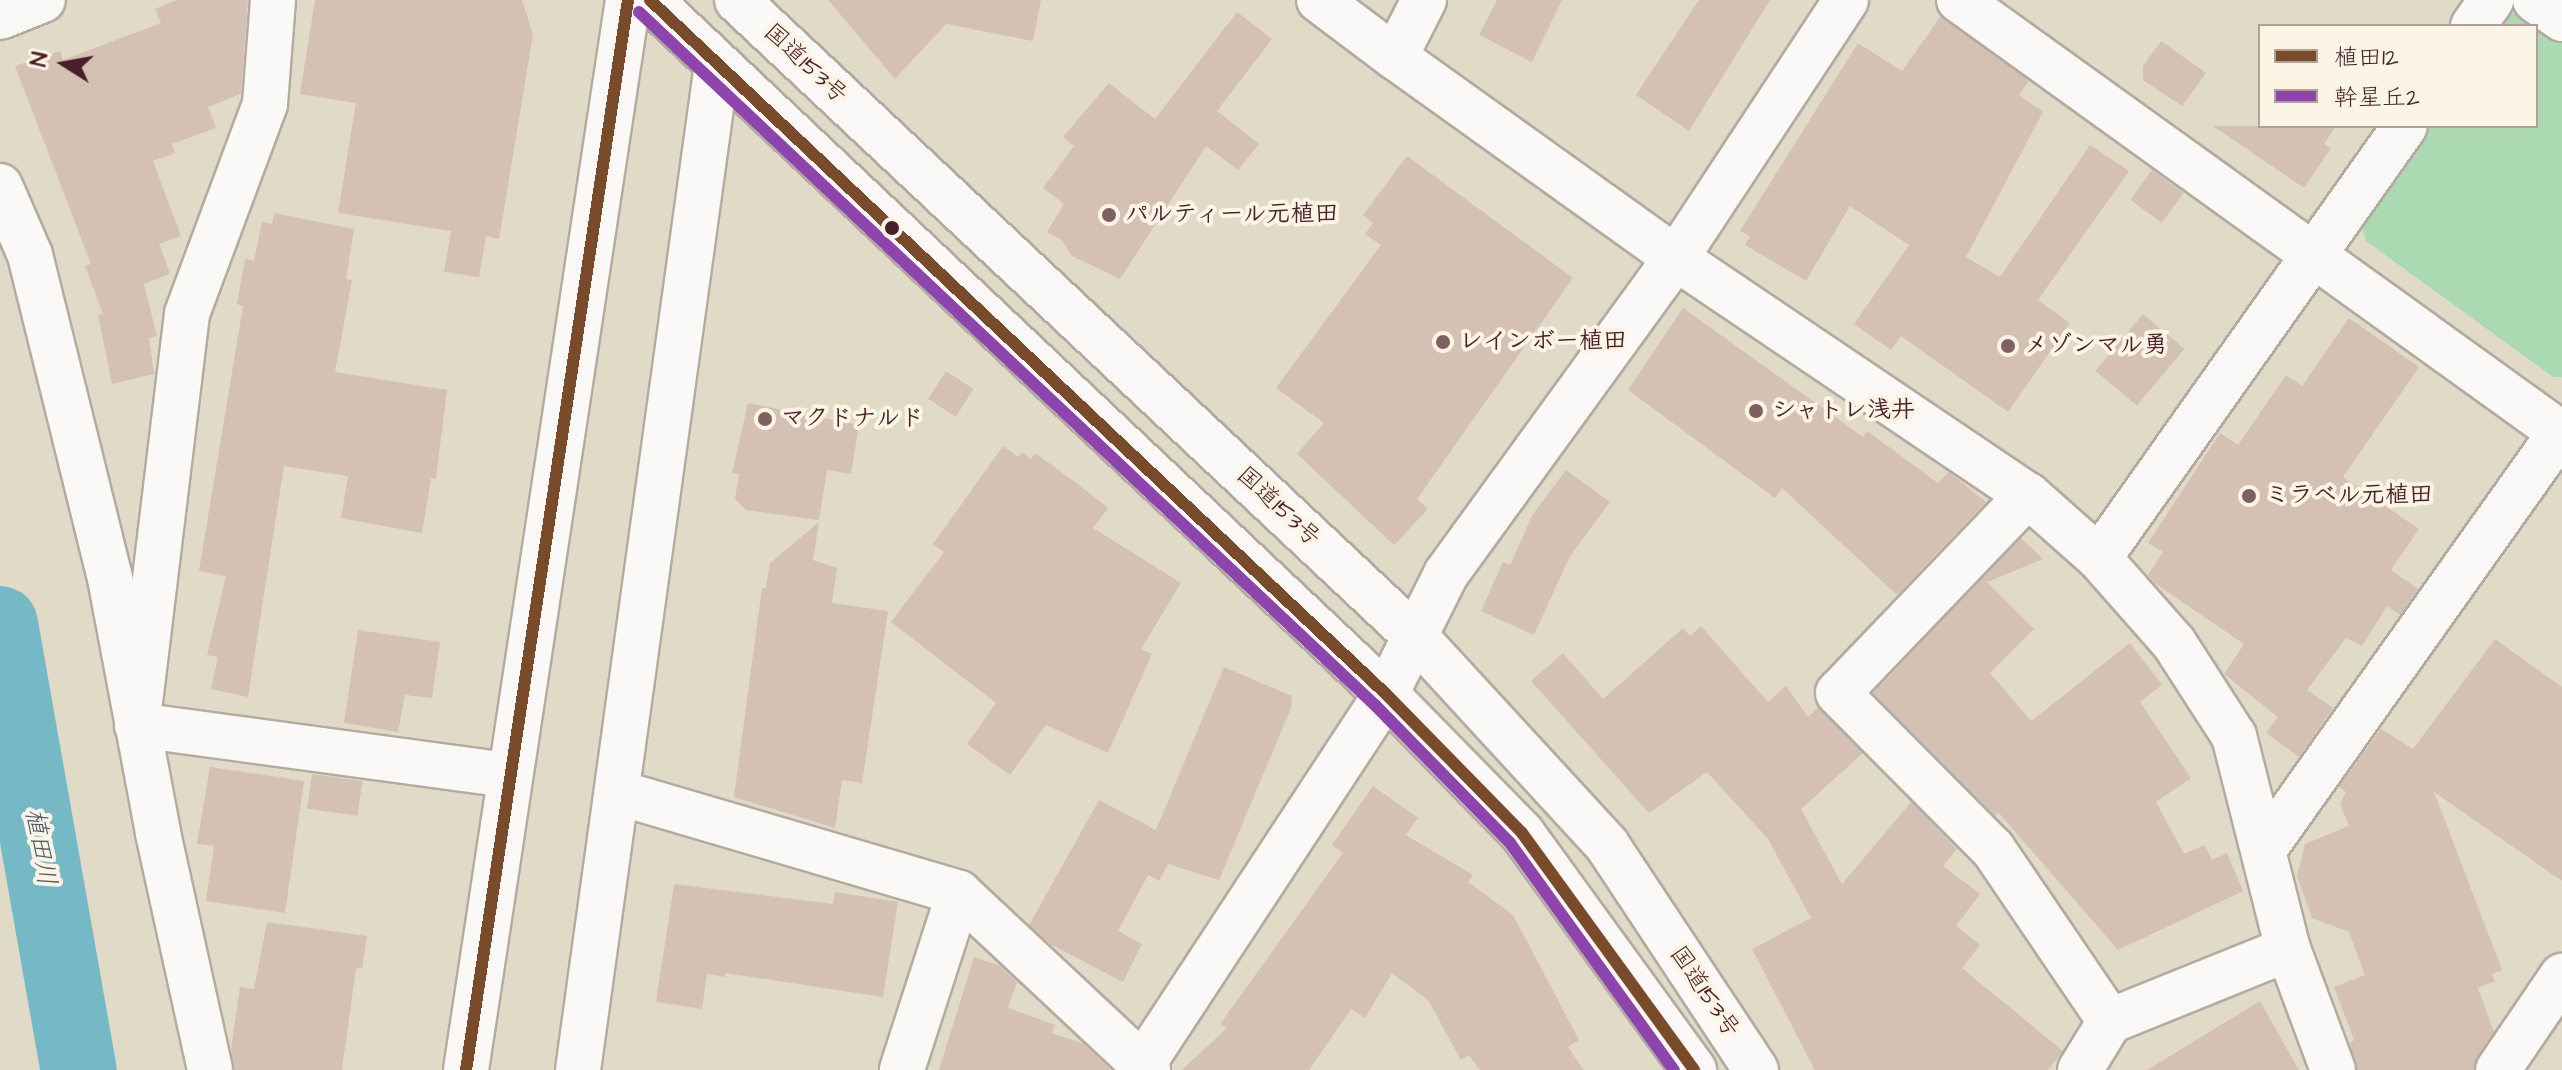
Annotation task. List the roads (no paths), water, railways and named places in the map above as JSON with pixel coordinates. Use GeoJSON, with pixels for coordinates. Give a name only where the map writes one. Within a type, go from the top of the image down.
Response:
{"type":"FeatureCollection","features":[{"type":"Feature","properties":{"kind":"main road"},"geometry":{"type":"LineString","coordinates":[[0,17],[43,0]]}},
{"type":"Feature","properties":{"kind":"main road"},"geometry":{"type":"LineString","coordinates":[[137,725],[187,314],[265,104],[273,0]]}},
{"type":"Feature","properties":{"kind":"main road"},"geometry":{"type":"LineString","coordinates":[[466,1070],[508,775],[628,0]]}},
{"type":"Feature","properties":{"kind":"main road"},"geometry":{"type":"LineString","coordinates":[[650,0],[1386,694],[1522,833],[1694,1070]]}},
{"type":"Feature","properties":{"kind":"main road"},"geometry":{"type":"LineString","coordinates":[[578,1070],[620,793],[728,0]]}},
{"type":"Feature","properties":{"kind":"main road","name":"国道153号"},"geometry":{"type":"LineString","coordinates":[[737,0],[1415,636],[1607,845],[1756,1070]]}},
{"type":"Feature","properties":{"kind":"main road"},"geometry":{"type":"LineString","coordinates":[[1319,0],[1676,258],[2028,495],[2099,558],[2174,643],[2234,736],[2265,848],[2288,949],[2333,1070]]}},
{"type":"Feature","properties":{"kind":"main road"},"geometry":{"type":"LineString","coordinates":[[1395,57],[1424,0]]}},
{"type":"Feature","properties":{"kind":"main road"},"geometry":{"type":"LineString","coordinates":[[620,793],[959,893],[1143,1066],[1386,694],[1446,574],[1676,258],[1846,0]]}},
{"type":"Feature","properties":{"kind":"main road"},"geometry":{"type":"LineString","coordinates":[[1959,0],[2561,432],[2265,848]]}},
{"type":"Feature","properties":{"kind":"main road"},"geometry":{"type":"LineString","coordinates":[[2474,24],[2491,0]]}},
{"type":"Feature","properties":{"kind":"main road"},"geometry":{"type":"LineString","coordinates":[[2535,0],[2562,19]]}},
{"type":"Feature","properties":{"kind":"main road"},"geometry":{"type":"LineString","coordinates":[[2099,558],[2404,128]]}},
{"type":"Feature","properties":{"kind":"main road"},"geometry":{"type":"LineString","coordinates":[[0,186],[30,255],[110,578],[137,725],[210,1070]]}},
{"type":"Feature","properties":{"kind":"main road"},"geometry":{"type":"LineString","coordinates":[[2028,495],[1838,693],[1993,849],[2110,1021]]}},
{"type":"Feature","properties":{"kind":"main road"},"geometry":{"type":"LineString","coordinates":[[137,725],[508,775]]}},
{"type":"Feature","properties":{"kind":"main road"},"geometry":{"type":"LineString","coordinates":[[902,1070],[959,893]]}},
{"type":"Feature","properties":{"kind":"main road"},"geometry":{"type":"LineString","coordinates":[[2080,1070],[2110,1021],[2288,949]]}},
{"type":"Feature","properties":{"kind":"main road"},"geometry":{"type":"LineString","coordinates":[[2498,1070],[2562,976]]}},
{"type":"Feature","properties":{"kind":"waterway","name":"植田川"},"geometry":{"type":"LineString","coordinates":[[0,624],[79,1070]]}},
{"type":"Feature","properties":{"kind":"place","name":"パルティール元植田"},"geometry":{"type":"Point","coordinates":[1109,215]}},
{"type":"Feature","properties":{"kind":"place","name":"レインボー植田"},"geometry":{"type":"Point","coordinates":[1443,342]}},
{"type":"Feature","properties":{"kind":"place","name":"メゾンマル勇"},"geometry":{"type":"Point","coordinates":[2008,346]}},
{"type":"Feature","properties":{"kind":"place","name":"シャトレ浅井"},"geometry":{"type":"Point","coordinates":[1756,411]}},
{"type":"Feature","properties":{"kind":"place","name":"マクドナルド"},"geometry":{"type":"Point","coordinates":[765,419]}},
{"type":"Feature","properties":{"kind":"place","name":"ミラベル元植田"},"geometry":{"type":"Point","coordinates":[2249,496]}}]}
